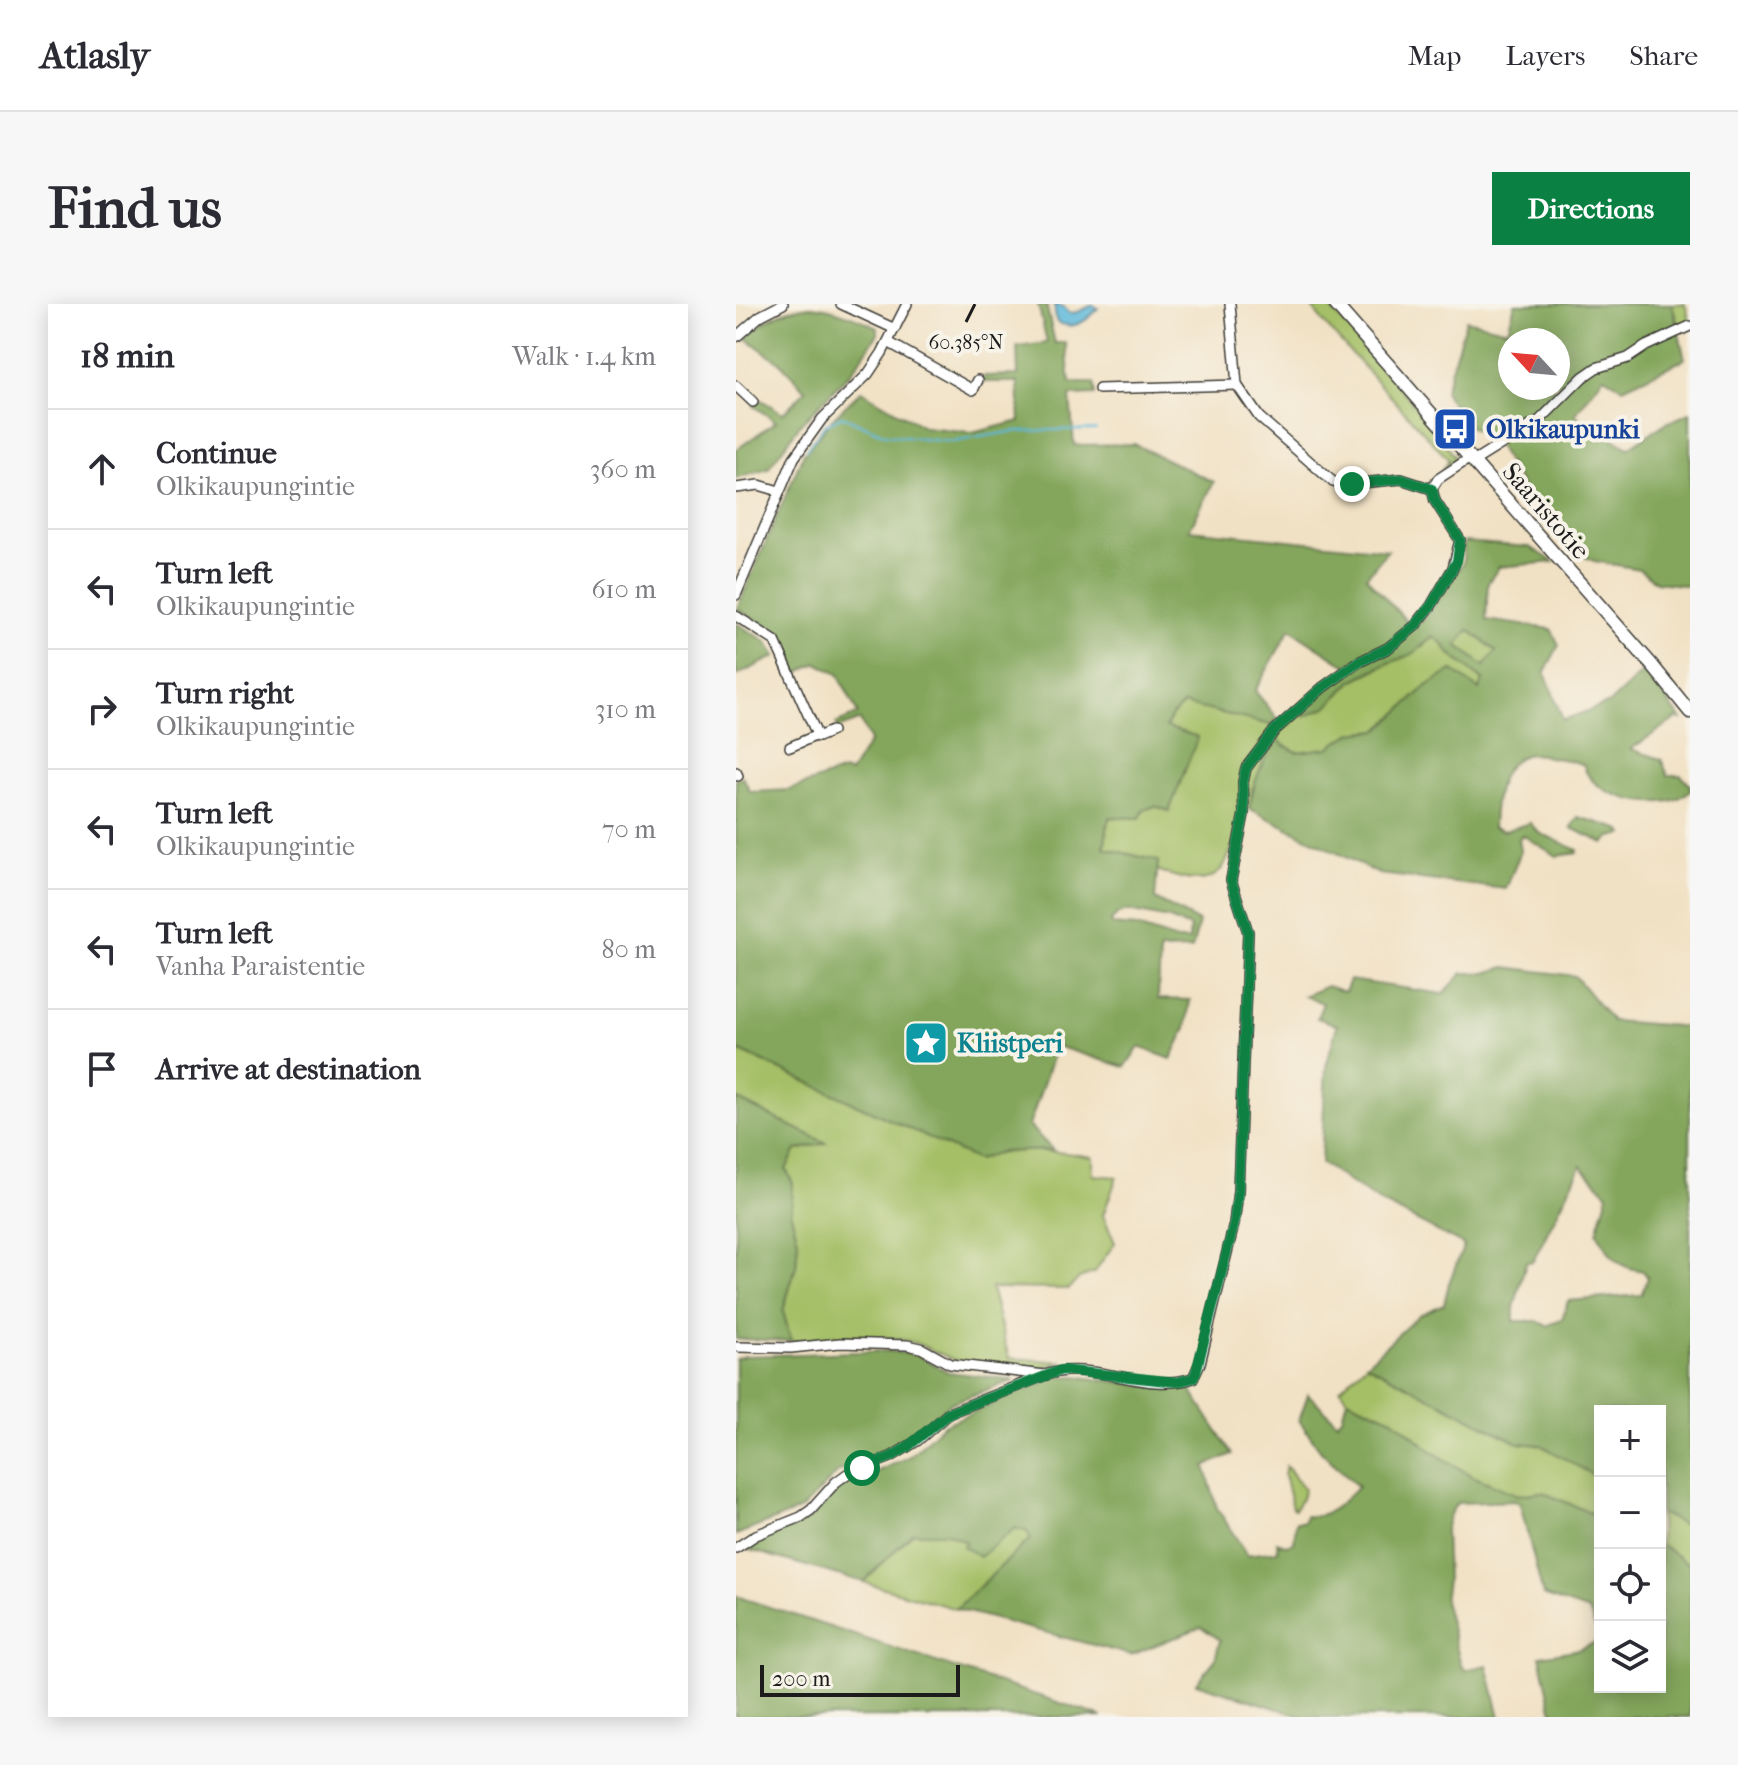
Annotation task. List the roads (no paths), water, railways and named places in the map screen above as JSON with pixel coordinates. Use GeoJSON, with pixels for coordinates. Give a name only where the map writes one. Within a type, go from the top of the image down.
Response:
{"type":"FeatureCollection","features":[{"type":"Feature","properties":{"kind":"main road","name":"Saaristotie"},"geometry":{"type":"LineString","coordinates":[[1335,304],[1688,707]]}},
{"type":"Feature","properties":{"kind":"street"},"geometry":{"type":"LineString","coordinates":[[736,337],[760,316],[782,304]]}},
{"type":"Feature","properties":{"kind":"street"},"geometry":{"type":"LineString","coordinates":[[841,304],[895,329]]}},
{"type":"Feature","properties":{"kind":"street"},"geometry":{"type":"LineString","coordinates":[[736,595],[801,445],[822,419],[857,387],[888,342],[907,304]]}},
{"type":"Feature","properties":{"kind":"street"},"geometry":{"type":"LineString","coordinates":[[1230,304],[1237,385],[1259,417],[1333,482],[1352,484],[1401,479],[1432,489]]}},
{"type":"Feature","properties":{"kind":"street"},"geometry":{"type":"LineString","coordinates":[[736,1548],[756,1535],[801,1517],[814,1508],[836,1482],[898,1453],[949,1413],[1045,1375],[1077,1369],[1177,1382],[1193,1378],[1234,1224],[1238,1191],[1248,932],[1231,880],[1244,814],[1244,774],[1255,753],[1285,720],[1346,670],[1401,638],[1431,606],[1457,561],[1460,540],[1435,501],[1432,489],[1438,479],[1540,420],[1596,368],[1628,358],[1646,346],[1690,326]]}},
{"type":"Feature","properties":{"kind":"street"},"geometry":{"type":"LineString","coordinates":[[888,342],[973,390],[978,380]]}},
{"type":"Feature","properties":{"kind":"street"},"geometry":{"type":"LineString","coordinates":[[1099,389],[1237,385]]}},
{"type":"Feature","properties":{"kind":"street"},"geometry":{"type":"LineString","coordinates":[[736,386],[753,402]]}},
{"type":"Feature","properties":{"kind":"street"},"geometry":{"type":"LineString","coordinates":[[736,488],[759,485],[779,491]]}},
{"type":"Feature","properties":{"kind":"street"},"geometry":{"type":"LineString","coordinates":[[736,616],[775,641],[817,735]]}},
{"type":"Feature","properties":{"kind":"street"},"geometry":{"type":"LineString","coordinates":[[790,747],[832,731]]}},
{"type":"Feature","properties":{"kind":"street"},"geometry":{"type":"LineString","coordinates":[[736,1347],[791,1348],[840,1343],[907,1345],[921,1348],[950,1364],[1045,1375]]}},
{"type":"Feature","properties":{"kind":"water"},"geometry":{"type":"Polygon","coordinates":[[[1054,304],[1064,307],[1069,313],[1093,305],[1098,308],[1084,321],[1068,325],[1056,321],[1054,304]]]}},
{"type":"Feature","properties":{"kind":"waterway"},"geometry":{"type":"LineString","coordinates":[[806,450],[824,425],[842,416],[885,435],[952,442],[1015,431],[1096,429]]}},
{"type":"Feature","properties":{"kind":"place","name":"Olkikaupunki"},"geometry":{"type":"Point","coordinates":[1455,429]}},
{"type":"Feature","properties":{"kind":"place","name":"Kliistperi"},"geometry":{"type":"Point","coordinates":[926,1043]}}]}
